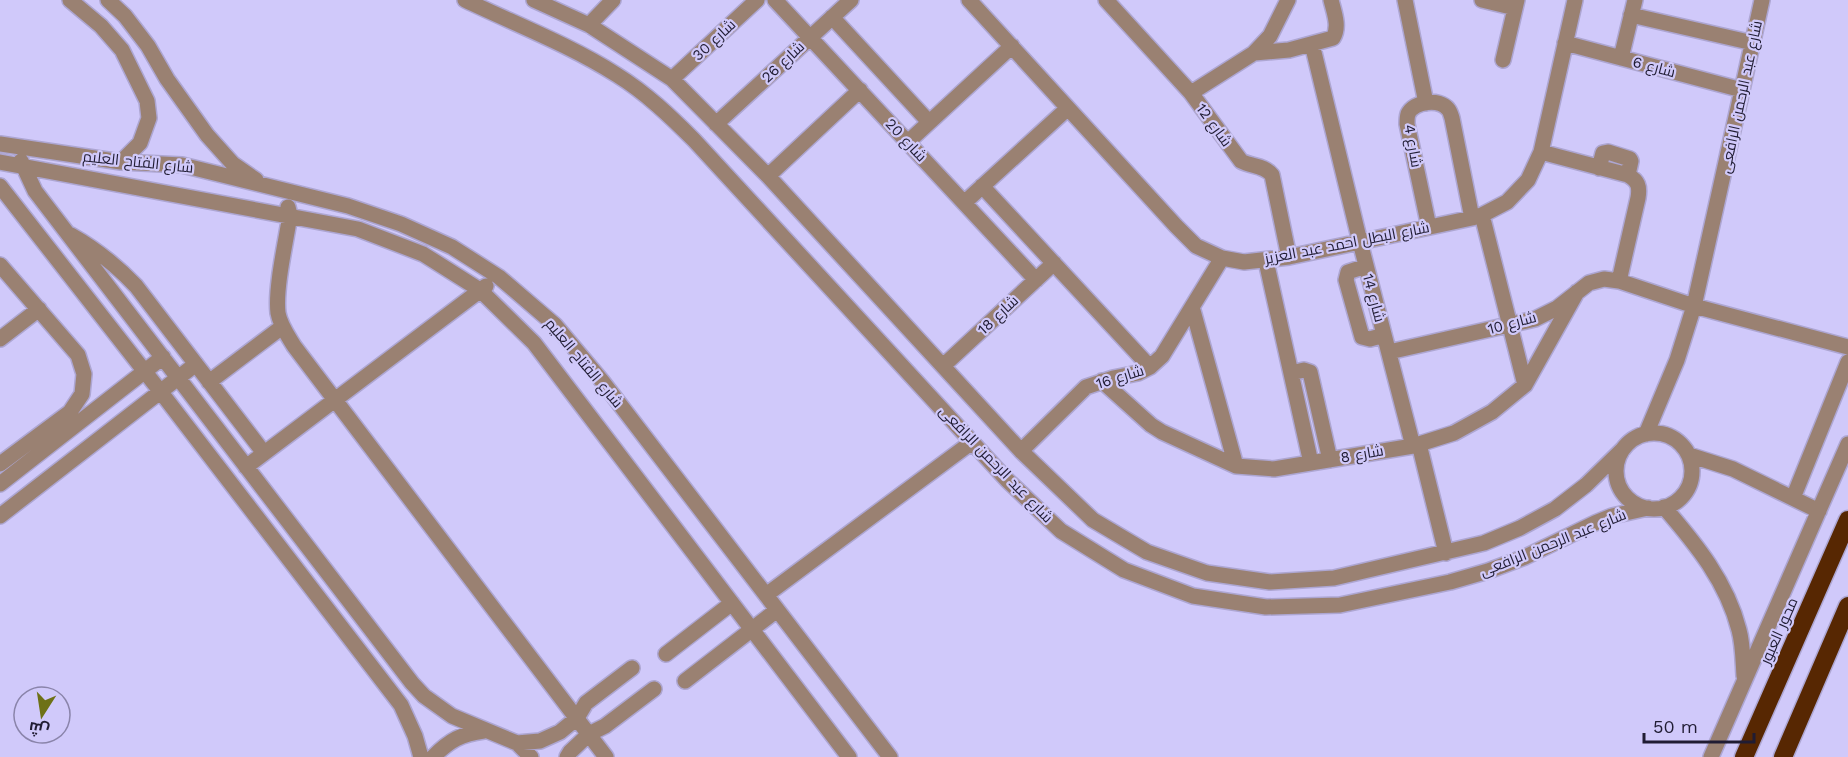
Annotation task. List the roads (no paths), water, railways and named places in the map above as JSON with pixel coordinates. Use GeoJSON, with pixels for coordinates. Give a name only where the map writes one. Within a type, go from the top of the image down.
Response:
{"type":"FeatureCollection","features":[{"type":"Feature","properties":{"kind":"highway","name":"محور العبور"},"geometry":{"type":"LineString","coordinates":[[1744,757],[1848,520]]}},
{"type":"Feature","properties":{"kind":"highway"},"geometry":{"type":"LineString","coordinates":[[1783,757],[1848,606]]}},
{"type":"Feature","properties":{"kind":"street"},"geometry":{"type":"LineString","coordinates":[[70,0],[101,26],[122,51],[147,101],[149,118],[140,143],[121,162]]}},
{"type":"Feature","properties":{"kind":"street"},"geometry":{"type":"LineString","coordinates":[[108,0],[125,16],[148,46],[167,79],[207,135],[233,164],[266,186]]}},
{"type":"Feature","properties":{"kind":"street","name":"شارع عبد الرحمن الرافعى"},"geometry":{"type":"LineString","coordinates":[[465,0],[574,51],[618,75],[658,105],[709,156],[1007,480],[1061,531],[1124,570],[1193,596],[1266,608],[1340,605],[1450,582],[1488,571],[1525,557],[1612,516],[1648,508]]}},
{"type":"Feature","properties":{"kind":"street","name":"شارع عبد الرحمن الرافعى"},"geometry":{"type":"LineString","coordinates":[[534,0],[589,25],[672,79],[768,176],[1021,451],[1093,520],[1147,552],[1208,573],[1270,582],[1334,578],[1484,543],[1520,528],[1555,509],[1586,485],[1624,448]]}},
{"type":"Feature","properties":{"kind":"street"},"geometry":{"type":"LineString","coordinates":[[589,25],[612,0]]}},
{"type":"Feature","properties":{"kind":"street","name":"شارع 30"},"geometry":{"type":"LineString","coordinates":[[672,79],[757,0]]}},
{"type":"Feature","properties":{"kind":"street","name":"شارع 20"},"geometry":{"type":"LineString","coordinates":[[776,0],[1036,280]]}},
{"type":"Feature","properties":{"kind":"street","name":"شارع 26"},"geometry":{"type":"LineString","coordinates":[[716,124],[850,0]]}},
{"type":"Feature","properties":{"kind":"street","name":"شارع 12"},"geometry":{"type":"LineString","coordinates":[[1106,0],[1191,93],[1241,161],[1263,167],[1272,175],[1290,257]]}},
{"type":"Feature","properties":{"kind":"street"},"geometry":{"type":"LineString","coordinates":[[1191,93],[1254,53],[1270,36],[1288,0]]}},
{"type":"Feature","properties":{"kind":"street"},"geometry":{"type":"LineString","coordinates":[[1254,53],[1277,52],[1333,38],[1337,32],[1331,0]]}},
{"type":"Feature","properties":{"kind":"street"},"geometry":{"type":"LineString","coordinates":[[1405,0],[1426,103]]}},
{"type":"Feature","properties":{"kind":"street"},"geometry":{"type":"LineString","coordinates":[[1482,0],[1516,4],[1503,60]]}},
{"type":"Feature","properties":{"kind":"street","name":"شارع البطل احمد عبد العزيز"},"geometry":{"type":"LineString","coordinates":[[979,3],[1012,46],[1196,246],[1222,258],[1244,262],[1290,257],[1429,227],[1477,216],[1507,202],[1528,180],[1541,152],[1575,0]]}},
{"type":"Feature","properties":{"kind":"street","name":"شارع عبد الرحمن الرافعى"},"geometry":{"type":"LineString","coordinates":[[1646,434],[1677,360],[1694,306],[1762,0]]}},
{"type":"Feature","properties":{"kind":"street"},"geometry":{"type":"LineString","coordinates":[[1621,58],[1633,7],[1753,43]]}},
{"type":"Feature","properties":{"kind":"street"},"geometry":{"type":"LineString","coordinates":[[832,17],[929,122]]}},
{"type":"Feature","properties":{"kind":"street","name":"شارع 6"},"geometry":{"type":"LineString","coordinates":[[1565,43],[1742,90]]}},
{"type":"Feature","properties":{"kind":"street","name":"شارع 14"},"geometry":{"type":"LineString","coordinates":[[1312,44],[1384,335],[1446,553]]}},
{"type":"Feature","properties":{"kind":"street"},"geometry":{"type":"LineString","coordinates":[[908,142],[1012,46]]}},
{"type":"Feature","properties":{"kind":"street"},"geometry":{"type":"LineString","coordinates":[[768,176],[860,90]]}},
{"type":"Feature","properties":{"kind":"street","name":"شارع 4"},"geometry":{"type":"LineString","coordinates":[[1429,227],[1407,124],[1408,113],[1416,105],[1438,102],[1448,108],[1452,118],[1525,385]]}},
{"type":"Feature","properties":{"kind":"street"},"geometry":{"type":"LineString","coordinates":[[964,203],[1068,108]]}},
{"type":"Feature","properties":{"kind":"street"},"geometry":{"type":"LineString","coordinates":[[709,156],[728,136]]}},
{"type":"Feature","properties":{"kind":"street","name":"شارع الفتاح العليم"},"geometry":{"type":"LineString","coordinates":[[0,144],[121,162],[182,165],[348,206],[401,224],[452,247],[499,277],[555,325],[602,381],[890,757]]}},
{"type":"Feature","properties":{"kind":"street"},"geometry":{"type":"LineString","coordinates":[[17,148],[22,167],[35,191],[412,683],[437,707],[484,731],[518,743],[540,741],[560,732],[577,718],[586,703],[632,668]]}},
{"type":"Feature","properties":{"kind":"street"},"geometry":{"type":"LineString","coordinates":[[1541,152],[1628,175],[1636,180],[1640,188],[1619,281]]}},
{"type":"Feature","properties":{"kind":"street","name":"شارع الفتاح العليم"},"geometry":{"type":"LineString","coordinates":[[0,162],[358,229],[423,254],[480,290],[534,343],[849,757]]}},
{"type":"Feature","properties":{"kind":"street"},"geometry":{"type":"LineString","coordinates":[[0,186],[145,371],[400,705],[415,736],[421,757]]}},
{"type":"Feature","properties":{"kind":"street"},"geometry":{"type":"LineString","coordinates":[[982,186],[1150,367]]}},
{"type":"Feature","properties":{"kind":"street"},"geometry":{"type":"LineString","coordinates":[[282,190],[290,215],[278,294],[278,313],[282,327],[294,346],[606,757]]}},
{"type":"Feature","properties":{"kind":"street"},"geometry":{"type":"LineString","coordinates":[[66,231],[92,246],[115,264],[136,286],[264,453]]}},
{"type":"Feature","properties":{"kind":"street","name":"شارع 16"},"geometry":{"type":"LineString","coordinates":[[1021,451],[1086,387],[1138,373],[1150,367],[1162,356],[1222,258]]}},
{"type":"Feature","properties":{"kind":"street"},"geometry":{"type":"LineString","coordinates":[[1266,261],[1311,463]]}},
{"type":"Feature","properties":{"kind":"street","name":"شارع 18"},"geometry":{"type":"LineString","coordinates":[[943,366],[1054,263]]}},
{"type":"Feature","properties":{"kind":"street"},"geometry":{"type":"LineString","coordinates":[[0,265],[78,355],[84,374],[82,394],[70,412],[0,464]]}},
{"type":"Feature","properties":{"kind":"street"},"geometry":{"type":"LineString","coordinates":[[1366,266],[1348,272],[1346,280],[1362,338],[1370,339],[1384,335]]}},
{"type":"Feature","properties":{"kind":"street"},"geometry":{"type":"LineString","coordinates":[[246,467],[499,277]]}},
{"type":"Feature","properties":{"kind":"street","name":"شارع 10"},"geometry":{"type":"LineString","coordinates":[[1389,352],[1535,319],[1550,312],[1589,283],[1604,279],[1619,281],[1694,306],[1848,347]]}},
{"type":"Feature","properties":{"kind":"street","name":"شارع 8"},"geometry":{"type":"LineString","coordinates":[[1102,381],[1162,432],[1236,466],[1274,469],[1416,445],[1454,433],[1492,412],[1525,385],[1577,292]]}},
{"type":"Feature","properties":{"kind":"street"},"geometry":{"type":"LineString","coordinates":[[1192,307],[1236,466]]}},
{"type":"Feature","properties":{"kind":"street"},"geometry":{"type":"LineString","coordinates":[[0,339],[39,309]]}},
{"type":"Feature","properties":{"kind":"street"},"geometry":{"type":"LineString","coordinates":[[209,382],[282,327]]}},
{"type":"Feature","properties":{"kind":"street"},"geometry":{"type":"LineString","coordinates":[[0,484],[163,357]]}},
{"type":"Feature","properties":{"kind":"street"},"geometry":{"type":"LineString","coordinates":[[1793,498],[1848,362]]}},
{"type":"Feature","properties":{"kind":"street"},"geometry":{"type":"LineString","coordinates":[[0,516],[196,364]]}},
{"type":"Feature","properties":{"kind":"street"},"geometry":{"type":"LineString","coordinates":[[1291,373],[1304,370],[1310,372],[1330,460]]}},
{"type":"Feature","properties":{"kind":"street"},"geometry":{"type":"LineString","coordinates":[[1659,433],[1671,437],[1681,444],[1689,455],[1692,466],[1689,487],[1683,496],[1664,507],[1648,508],[1637,505],[1621,490],[1617,479],[1618,457],[1634,439],[1646,434],[1659,433]]}},
{"type":"Feature","properties":{"kind":"street"},"geometry":{"type":"LineString","coordinates":[[766,595],[972,442]]}},
{"type":"Feature","properties":{"kind":"street"},"geometry":{"type":"LineString","coordinates":[[1711,757],[1848,444]]}},
{"type":"Feature","properties":{"kind":"street"},"geometry":{"type":"LineString","coordinates":[[1689,455],[1733,469],[1819,511]]}},
{"type":"Feature","properties":{"kind":"street"},"geometry":{"type":"LineString","coordinates":[[1664,507],[1691,539],[1728,596],[1740,632],[1744,678]]}},
{"type":"Feature","properties":{"kind":"street"},"geometry":{"type":"LineString","coordinates":[[666,654],[732,603]]}},
{"type":"Feature","properties":{"kind":"street"},"geometry":{"type":"LineString","coordinates":[[685,681],[777,610]]}},
{"type":"Feature","properties":{"kind":"street"},"geometry":{"type":"LineString","coordinates":[[567,757],[589,734],[605,726],[654,688]]}},
{"type":"Feature","properties":{"kind":"street"},"geometry":{"type":"LineString","coordinates":[[433,757],[448,743],[465,734],[484,731]]}},
{"type":"Feature","properties":{"kind":"street"},"geometry":{"type":"LineString","coordinates":[[518,743],[531,757]]}}]}
